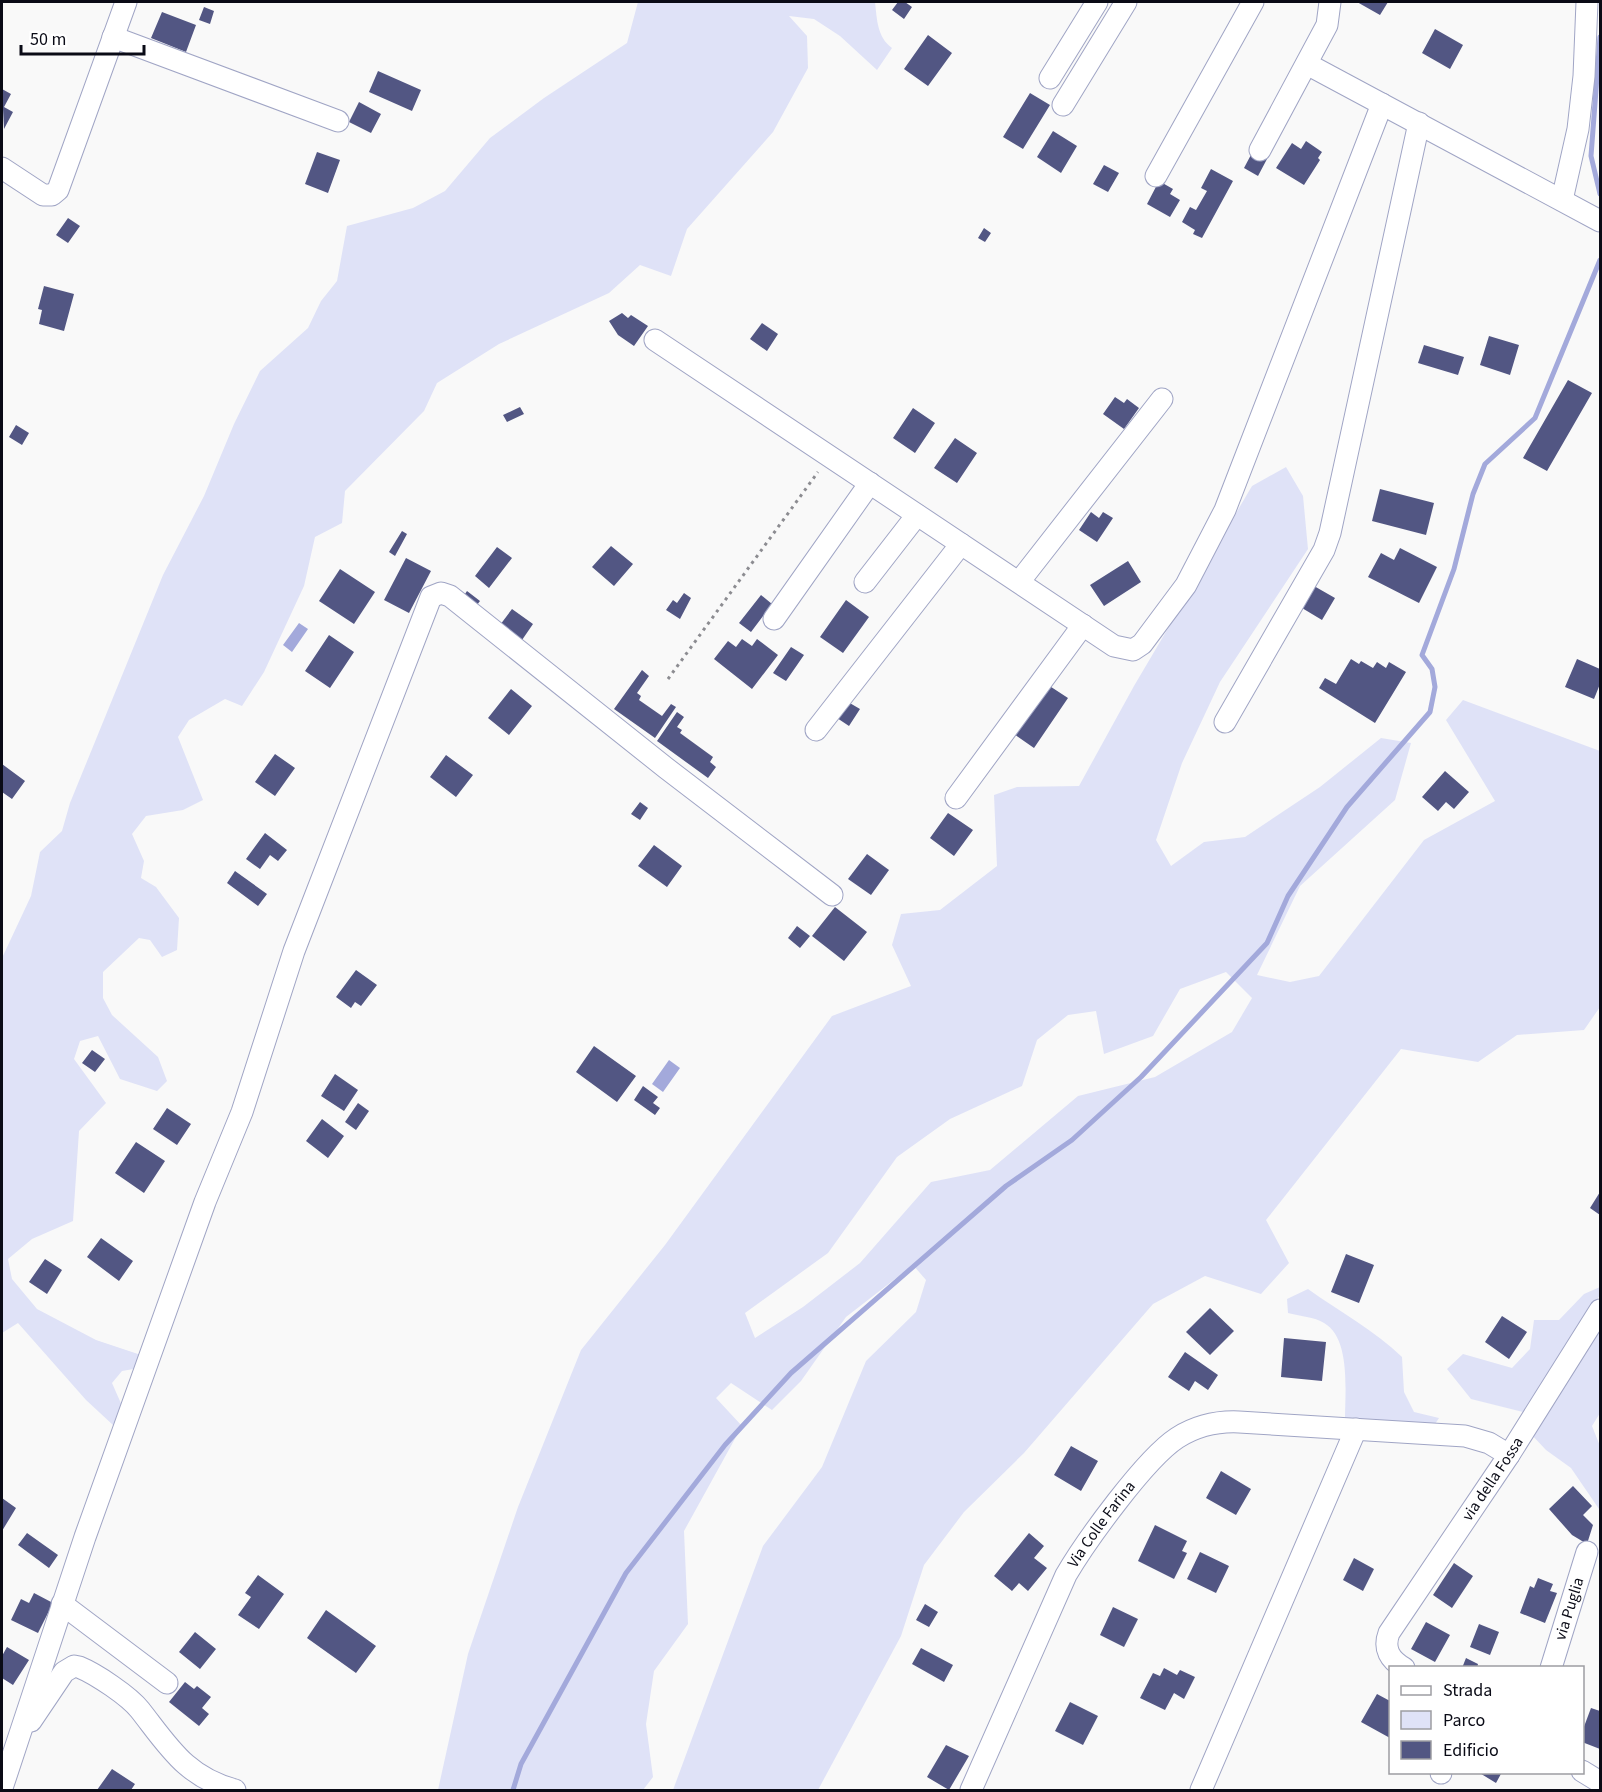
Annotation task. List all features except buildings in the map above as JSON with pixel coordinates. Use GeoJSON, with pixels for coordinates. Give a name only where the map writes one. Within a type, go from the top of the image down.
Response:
{"type":"FeatureCollection","features":[{"type":"Feature","properties":{"kind":"street"},"geometry":{"type":"LineString","coordinates":[[2,168],[43,195],[52,195],[58,190],[126,2]]}},
{"type":"Feature","properties":{"kind":"street"},"geometry":{"type":"LineString","coordinates":[[1050,78],[1097,2]]}},
{"type":"Feature","properties":{"kind":"street"},"geometry":{"type":"LineString","coordinates":[[1063,105],[1126,2]]}},
{"type":"Feature","properties":{"kind":"street"},"geometry":{"type":"LineString","coordinates":[[1156,176],[1253,2]]}},
{"type":"Feature","properties":{"kind":"street"},"geometry":{"type":"LineString","coordinates":[[1260,150],[1327,25],[1330,2]]}},
{"type":"Feature","properties":{"kind":"street"},"geometry":{"type":"LineString","coordinates":[[1562,200],[1580,118],[1587,2]]}},
{"type":"Feature","properties":{"kind":"street"},"geometry":{"type":"LineString","coordinates":[[113,38],[338,121]]}},
{"type":"Feature","properties":{"kind":"street"},"geometry":{"type":"LineString","coordinates":[[1307,64],[1600,220]]}},
{"type":"Feature","properties":{"kind":"street"},"geometry":{"type":"LineString","coordinates":[[655,340],[1083,625],[1120,648],[1133,650],[1142,644],[1186,585],[1225,510],[1382,104]]}},
{"type":"Feature","properties":{"kind":"street"},"geometry":{"type":"LineString","coordinates":[[1225,722],[1324,550],[1330,533],[1419,123]]}},
{"type":"Feature","properties":{"kind":"street"},"geometry":{"type":"LineString","coordinates":[[1019,582],[1162,399]]}},
{"type":"Feature","properties":{"kind":"street"},"geometry":{"type":"LineString","coordinates":[[774,619],[870,483]]}},
{"type":"Feature","properties":{"kind":"street"},"geometry":{"type":"LineString","coordinates":[[865,582],[917,515]]}},
{"type":"Feature","properties":{"kind":"street"},"geometry":{"type":"LineString","coordinates":[[816,730],[961,544]]}},
{"type":"Feature","properties":{"kind":"street"},"geometry":{"type":"LineString","coordinates":[[2,1788],[62,1604],[205,1202],[242,1112],[294,951],[431,597],[441,593],[450,596],[666,768],[832,895]]}},
{"type":"Feature","properties":{"kind":"street"},"geometry":{"type":"LineString","coordinates":[[957,798],[1083,625]]}},
{"type":"Feature","properties":{"kind":"street","name":"via della Fossa"},"geometry":{"type":"LineString","coordinates":[[1401,1666],[1392,1660],[1387,1648],[1389,1633],[1509,1455],[1600,1311]]}},
{"type":"Feature","properties":{"kind":"street","name":"Via Colle Farina"},"geometry":{"type":"LineString","coordinates":[[971,1791],[1066,1575],[1080,1551],[1160,1452],[1187,1432],[1212,1423],[1239,1422],[1471,1437],[1494,1445],[1509,1455]]}},
{"type":"Feature","properties":{"kind":"street"},"geometry":{"type":"LineString","coordinates":[[1201,1791],[1356,1429]]}},
{"type":"Feature","properties":{"kind":"street","name":"via Puglia"},"geometry":{"type":"LineString","coordinates":[[1552,1666],[1587,1552]]}},
{"type":"Feature","properties":{"kind":"street"},"geometry":{"type":"LineString","coordinates":[[62,1604],[167,1683]]}},
{"type":"Feature","properties":{"kind":"street"},"geometry":{"type":"LineString","coordinates":[[17,1742],[64,1672],[74,1666],[79,1666],[136,1706],[173,1755],[210,1780],[235,1791]]}},
{"type":"Feature","properties":{"kind":"street"},"geometry":{"type":"LineString","coordinates":[[1584,1772],[1600,1782]]}},
{"type":"Feature","properties":{"kind":"path"},"geometry":{"type":"LineString","coordinates":[[668,679],[829,456]]}},
{"type":"Feature","properties":{"kind":"green space"},"geometry":{"type":"Polygon","coordinates":[[[638,2],[875,2],[877,21],[883,39],[892,48],[877,70],[840,36],[814,19],[789,16],[807,36],[808,68],[773,132],[687,229],[671,276],[640,265],[609,293],[499,344],[437,383],[424,411],[345,491],[342,523],[315,537],[304,586],[264,672],[242,706],[225,699],[189,720],[178,737],[203,800],[183,810],[146,816],[132,834],[144,861],[141,878],[156,887],[179,918],[177,950],[162,957],[150,940],[139,938],[103,972],[103,998],[112,1015],[158,1057],[167,1081],[157,1091],[120,1079],[98,1036],[80,1041],[74,1059],[106,1103],[79,1131],[73,1221],[32,1239],[8,1259],[12,1279],[37,1309],[96,1340],[141,1355],[139,1368],[122,1371],[112,1383],[123,1408],[113,1425],[86,1400],[18,1323],[2,1333],[2,958],[31,896],[40,852],[62,831],[70,803],[163,575],[204,496],[234,424],[260,371],[308,328],[321,301],[337,281],[347,226],[413,208],[445,191],[490,138],[544,98],[627,43],[638,2]]]}},
{"type":"Feature","properties":{"kind":"green space"},"geometry":{"type":"Polygon","coordinates":[[[1286,467],[1303,496],[1308,549],[1220,682],[1182,763],[1156,840],[1171,866],[1204,842],[1245,837],[1320,787],[1381,738],[1411,743],[1395,800],[1300,886],[1257,975],[1290,982],[1319,976],[1424,840],[1495,801],[1446,720],[1463,700],[1600,751],[1600,1007],[1584,1030],[1517,1035],[1478,1062],[1401,1049],[1266,1220],[1289,1263],[1261,1294],[1205,1276],[1153,1304],[1024,1453],[964,1512],[924,1565],[901,1636],[818,1790],[673,1790],[763,1546],[822,1467],[866,1361],[916,1312],[926,1280],[913,1265],[846,1317],[801,1381],[772,1410],[731,1383],[716,1398],[742,1426],[684,1531],[688,1624],[654,1671],[646,1724],[653,1777],[643,1790],[438,1790],[468,1654],[518,1507],[581,1350],[665,1245],[832,1016],[911,986],[892,945],[901,914],[940,910],[997,866],[994,795],[1017,787],[1079,786],[1134,686],[1252,486],[1286,467]],[[1226,972],[1180,989],[1153,1036],[1104,1054],[1096,1011],[1068,1015],[1037,1040],[1022,1086],[950,1119],[897,1157],[828,1253],[745,1313],[755,1338],[803,1307],[860,1263],[931,1182],[990,1170],[1078,1096],[1155,1077],[1232,1032],[1252,998],[1226,972]]]}},
{"type":"Feature","properties":{"kind":"green space"},"geometry":{"type":"Polygon","coordinates":[[[1600,1287],[1600,1295],[1523,1412],[1471,1399],[1447,1369],[1463,1354],[1512,1368],[1530,1349],[1534,1320],[1559,1320],[1584,1294],[1600,1287]]]}},
{"type":"Feature","properties":{"kind":"green space"},"geometry":{"type":"Polygon","coordinates":[[[1308,1289],[1368,1330],[1402,1357],[1404,1392],[1414,1412],[1439,1418],[1433,1427],[1345,1419],[1345,1367],[1339,1341],[1333,1330],[1324,1323],[1288,1313],[1287,1299],[1308,1289]]]}},
{"type":"Feature","properties":{"kind":"green space"},"geometry":{"type":"Polygon","coordinates":[[[1600,1320],[1600,1413],[1592,1426],[1600,1446],[1599,1509],[1571,1468],[1546,1450],[1530,1433],[1600,1320]]]}},
{"type":"Feature","properties":{"kind":"water"},"geometry":{"type":"Polygon","coordinates":[[[299,623],[308,629],[292,652],[283,645],[299,623]]]}},
{"type":"Feature","properties":{"kind":"water"},"geometry":{"type":"Polygon","coordinates":[[[669,1060],[680,1068],[663,1092],[652,1084],[669,1060]]]}},
{"type":"Feature","properties":{"kind":"waterway"},"geometry":{"type":"LineString","coordinates":[[1600,37],[1591,156],[1600,194]]}},
{"type":"Feature","properties":{"kind":"waterway"},"geometry":{"type":"LineString","coordinates":[[513,1790],[521,1764],[626,1573],[725,1445],[791,1373],[1006,1186],[1072,1140],[1141,1077],[1267,943],[1288,896],[1347,807],[1430,712],[1435,687],[1432,669],[1422,655],[1454,569],[1473,494],[1485,464],[1535,418],[1600,260]]}}]}
